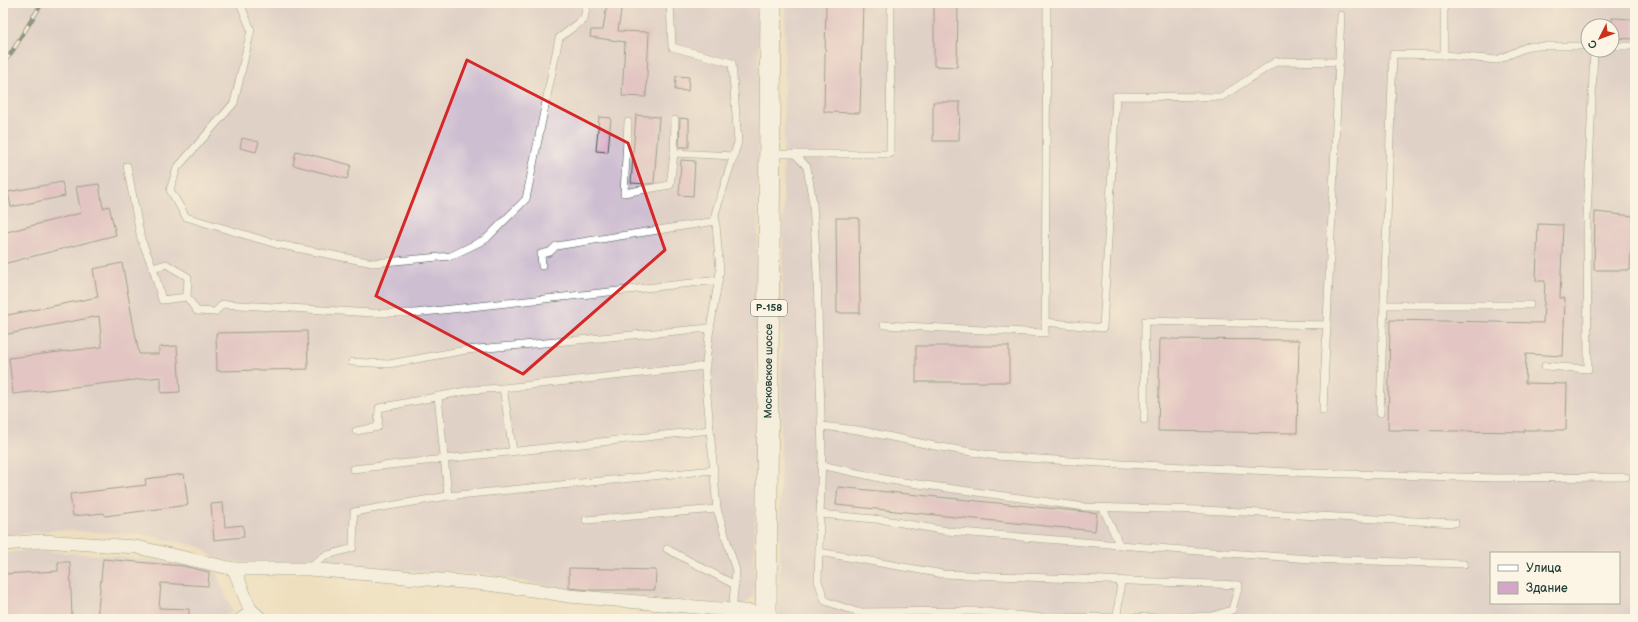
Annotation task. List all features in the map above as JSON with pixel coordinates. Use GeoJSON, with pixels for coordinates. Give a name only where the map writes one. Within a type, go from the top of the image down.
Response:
{"type":"FeatureCollection","features":[{"type":"Feature","properties":{"kind":"main road","name":"Московское шоссе"},"geometry":{"type":"LineString","coordinates":[[766,616],[771,3]]}},
{"type":"Feature","properties":{"kind":"street"},"geometry":{"type":"LineString","coordinates":[[3,544],[42,541],[136,547],[234,569],[309,569],[487,584],[569,596],[732,611],[766,616]]}},
{"type":"Feature","properties":{"kind":"street"},"geometry":{"type":"LineString","coordinates":[[234,569],[250,609],[261,619]]}},
{"type":"Feature","properties":{"kind":"lane"},"geometry":{"type":"LineString","coordinates":[[240,3],[251,30],[234,103],[177,168],[170,190],[186,217],[276,244],[373,263],[451,256],[486,239],[526,199],[559,38],[584,19],[587,3]]}},
{"type":"Feature","properties":{"kind":"lane"},"geometry":{"type":"LineString","coordinates":[[670,3],[672,47],[732,63],[738,142],[715,214],[720,271],[710,328],[706,366],[717,509],[736,571],[732,611]]}},
{"type":"Feature","properties":{"kind":"lane"},"geometry":{"type":"LineString","coordinates":[[770,154],[890,154],[891,3]]}},
{"type":"Feature","properties":{"kind":"lane"},"geometry":{"type":"LineString","coordinates":[[884,325],[1045,333],[1047,3]]}},
{"type":"Feature","properties":{"kind":"lane"},"geometry":{"type":"LineString","coordinates":[[1444,3],[1444,55]]}},
{"type":"Feature","properties":{"kind":"lane"},"geometry":{"type":"LineString","coordinates":[[1323,410],[1342,15]]}},
{"type":"Feature","properties":{"kind":"lane"},"geometry":{"type":"LineString","coordinates":[[1380,413],[1393,54],[1444,55],[1497,60],[1529,46],[1580,46]]}},
{"type":"Feature","properties":{"kind":"lane"},"geometry":{"type":"LineString","coordinates":[[1620,46],[1635,46]]}},
{"type":"Feature","properties":{"kind":"lane"},"geometry":{"type":"LineString","coordinates":[[1545,366],[1588,368],[1587,217],[1594,58]]}},
{"type":"Feature","properties":{"kind":"lane"},"geometry":{"type":"LineString","coordinates":[[1045,322],[1102,328],[1116,96],[1221,97],[1277,62],[1340,62]]}},
{"type":"Feature","properties":{"kind":"lane"},"geometry":{"type":"LineString","coordinates":[[628,122],[624,193],[670,186],[674,153],[674,120]]}},
{"type":"Feature","properties":{"kind":"lane"},"geometry":{"type":"LineString","coordinates":[[674,153],[734,156]]}},
{"type":"Feature","properties":{"kind":"lane"},"geometry":{"type":"LineString","coordinates":[[794,154],[807,167],[813,204],[817,273],[822,464],[818,581],[825,601],[857,612],[977,611],[1044,618],[1171,618],[1212,616],[1232,610],[1239,585],[943,574],[819,552]]}},
{"type":"Feature","properties":{"kind":"lane"},"geometry":{"type":"LineString","coordinates":[[127,166],[141,239],[153,268],[162,300],[187,297]]}},
{"type":"Feature","properties":{"kind":"lane"},"geometry":{"type":"LineString","coordinates":[[542,266],[541,254],[550,252],[556,246],[716,221]]}},
{"type":"Feature","properties":{"kind":"lane"},"geometry":{"type":"LineString","coordinates":[[153,268],[166,264],[188,277],[187,297],[197,310],[215,312],[223,304],[372,313],[415,313],[719,280]]}},
{"type":"Feature","properties":{"kind":"lane"},"geometry":{"type":"LineString","coordinates":[[1384,305],[1530,305]]}},
{"type":"Feature","properties":{"kind":"lane"},"geometry":{"type":"LineString","coordinates":[[1144,420],[1145,321],[1327,325]]}},
{"type":"Feature","properties":{"kind":"lane"},"geometry":{"type":"LineString","coordinates":[[352,362],[389,364],[466,350],[710,328]]}},
{"type":"Feature","properties":{"kind":"lane"},"geometry":{"type":"LineString","coordinates":[[356,431],[378,427],[379,408],[438,396],[471,390],[503,388],[706,366]]}},
{"type":"Feature","properties":{"kind":"lane"},"geometry":{"type":"LineString","coordinates":[[503,388],[513,451]]}},
{"type":"Feature","properties":{"kind":"lane"},"geometry":{"type":"LineString","coordinates":[[438,396],[448,496]]}},
{"type":"Feature","properties":{"kind":"lane"},"geometry":{"type":"LineString","coordinates":[[821,426],[858,430],[935,446],[996,456],[1101,464],[1480,478],[1626,477]]}},
{"type":"Feature","properties":{"kind":"lane"},"geometry":{"type":"LineString","coordinates":[[353,470],[444,458],[710,430]]}},
{"type":"Feature","properties":{"kind":"lane"},"geometry":{"type":"LineString","coordinates":[[822,464],[889,480],[960,491],[1085,507],[1202,510],[1455,523]]}},
{"type":"Feature","properties":{"kind":"lane"},"geometry":{"type":"LineString","coordinates":[[309,569],[324,556],[353,548],[354,512],[448,496],[714,470]]}},
{"type":"Feature","properties":{"kind":"lane"},"geometry":{"type":"LineString","coordinates":[[1103,508],[1119,544]]}},
{"type":"Feature","properties":{"kind":"lane"},"geometry":{"type":"LineString","coordinates":[[586,520],[717,509]]}},
{"type":"Feature","properties":{"kind":"lane"},"geometry":{"type":"LineString","coordinates":[[820,514],[885,520],[947,531],[1311,559],[1464,564]]}},
{"type":"Feature","properties":{"kind":"lane"},"geometry":{"type":"LineString","coordinates":[[667,549],[735,585]]}},
{"type":"Feature","properties":{"kind":"lane"},"geometry":{"type":"LineString","coordinates":[[1117,617],[1120,580]]}},
{"type":"Feature","properties":{"kind":"lane"},"geometry":{"type":"LineString","coordinates":[[237,619],[250,609]]}},
{"type":"Feature","properties":{"kind":"highlighted area"},"geometry":{"type":"Polygon","coordinates":[[[467,60],[628,143],[665,250],[523,374],[376,296],[467,60]]]}},
{"type":"Feature","properties":{"kind":"shaded area"},"geometry":{"type":"Polygon","coordinates":[[[3,3],[758,3],[759,93],[753,595],[745,604],[738,605],[571,592],[548,586],[484,574],[238,562],[215,558],[201,547],[147,535],[57,530],[3,535],[3,3]]]}},
{"type":"Feature","properties":{"kind":"shaded area"},"geometry":{"type":"Polygon","coordinates":[[[785,3],[1635,3],[1635,619],[779,619],[785,3]]]}},
{"type":"Feature","properties":{"kind":"shaded area"},"geometry":{"type":"Polygon","coordinates":[[[26,550],[112,556],[210,566],[217,575],[233,611],[224,619],[3,619],[3,554],[26,550]]]}},
{"type":"Feature","properties":{"kind":"building"},"geometry":{"type":"Polygon","coordinates":[[[607,3],[622,3],[618,31],[649,32],[646,97],[622,96],[625,42],[590,37],[591,30],[603,30],[607,3]]]}},
{"type":"Feature","properties":{"kind":"building"},"geometry":{"type":"Polygon","coordinates":[[[826,3],[863,3],[860,113],[824,112],[826,3]]]}},
{"type":"Feature","properties":{"kind":"building"},"geometry":{"type":"Polygon","coordinates":[[[934,3],[958,3],[957,67],[934,66],[934,3]]]}},
{"type":"Feature","properties":{"kind":"building"},"geometry":{"type":"Polygon","coordinates":[[[1620,18],[1635,19],[1635,39],[1620,38],[1620,18]]]}},
{"type":"Feature","properties":{"kind":"building"},"geometry":{"type":"Polygon","coordinates":[[[676,76],[689,77],[688,91],[675,90],[676,76]]]}},
{"type":"Feature","properties":{"kind":"building"},"geometry":{"type":"Polygon","coordinates":[[[933,102],[960,102],[959,141],[933,141],[933,102]]]}},
{"type":"Feature","properties":{"kind":"building"},"geometry":{"type":"Polygon","coordinates":[[[636,115],[659,117],[654,183],[631,183],[636,115]]]}},
{"type":"Feature","properties":{"kind":"building"},"geometry":{"type":"Polygon","coordinates":[[[599,117],[611,118],[608,152],[596,151],[599,117]]]}},
{"type":"Feature","properties":{"kind":"building"},"geometry":{"type":"Polygon","coordinates":[[[680,118],[689,119],[689,147],[679,147],[680,118]]]}},
{"type":"Feature","properties":{"kind":"building"},"geometry":{"type":"Polygon","coordinates":[[[242,138],[259,142],[256,152],[240,148],[242,138]]]}},
{"type":"Feature","properties":{"kind":"building"},"geometry":{"type":"Polygon","coordinates":[[[296,151],[351,165],[347,179],[293,165],[296,151]]]}},
{"type":"Feature","properties":{"kind":"building"},"geometry":{"type":"Polygon","coordinates":[[[681,160],[695,161],[693,196],[679,195],[681,160]]]}},
{"type":"Feature","properties":{"kind":"building"},"geometry":{"type":"Polygon","coordinates":[[[62,182],[65,196],[11,207],[8,192],[62,182]]]}},
{"type":"Feature","properties":{"kind":"building"},"geometry":{"type":"Polygon","coordinates":[[[99,184],[103,208],[109,206],[116,235],[3,264],[3,233],[81,213],[76,187],[99,184]]]}},
{"type":"Feature","properties":{"kind":"building"},"geometry":{"type":"Polygon","coordinates":[[[1595,212],[1633,216],[1630,270],[1594,270],[1595,212]]]}},
{"type":"Feature","properties":{"kind":"building"},"geometry":{"type":"Polygon","coordinates":[[[836,218],[859,218],[860,313],[837,313],[836,218]]]}},
{"type":"Feature","properties":{"kind":"building"},"geometry":{"type":"Polygon","coordinates":[[[1538,224],[1563,225],[1560,298],[1565,298],[1563,356],[1526,354],[1525,383],[1567,384],[1566,430],[1524,430],[1524,432],[1388,430],[1390,320],[1543,323],[1545,281],[1536,281],[1538,224]]]}},
{"type":"Feature","properties":{"kind":"building"},"geometry":{"type":"Polygon","coordinates":[[[122,263],[139,354],[159,354],[159,347],[177,346],[180,392],[161,393],[161,377],[13,394],[9,358],[102,347],[99,316],[3,335],[3,316],[98,297],[93,269],[122,263]]]}},
{"type":"Feature","properties":{"kind":"building"},"geometry":{"type":"Polygon","coordinates":[[[307,331],[308,369],[217,371],[216,333],[307,331]]]}},
{"type":"Feature","properties":{"kind":"building"},"geometry":{"type":"Polygon","coordinates":[[[1160,339],[1299,340],[1297,433],[1158,431],[1160,339]]]}},
{"type":"Feature","properties":{"kind":"building"},"geometry":{"type":"Polygon","coordinates":[[[916,346],[1009,346],[1009,382],[916,382],[916,346]]]}},
{"type":"Feature","properties":{"kind":"building"},"geometry":{"type":"Polygon","coordinates":[[[184,474],[188,505],[105,516],[104,513],[73,516],[70,494],[146,485],[145,479],[184,474]]]}},
{"type":"Feature","properties":{"kind":"building"},"geometry":{"type":"Polygon","coordinates":[[[838,487],[1097,513],[1095,531],[836,505],[838,487]]]}},
{"type":"Feature","properties":{"kind":"building"},"geometry":{"type":"Polygon","coordinates":[[[223,503],[225,527],[243,525],[244,537],[214,540],[211,504],[223,503]]]}},
{"type":"Feature","properties":{"kind":"building"},"geometry":{"type":"Polygon","coordinates":[[[103,559],[183,566],[209,572],[208,586],[161,583],[159,608],[189,609],[189,619],[97,619],[103,559]]]}},
{"type":"Feature","properties":{"kind":"building"},"geometry":{"type":"Polygon","coordinates":[[[58,562],[70,562],[72,619],[3,619],[3,574],[58,571],[58,562]]]}},
{"type":"Feature","properties":{"kind":"building"},"geometry":{"type":"Polygon","coordinates":[[[569,568],[656,570],[655,590],[591,590],[569,588],[569,568]]]}},
{"type":"Feature","properties":{"kind":"railway"},"geometry":{"type":"LineString","coordinates":[[3,62],[10,55],[42,3]]}}]}
